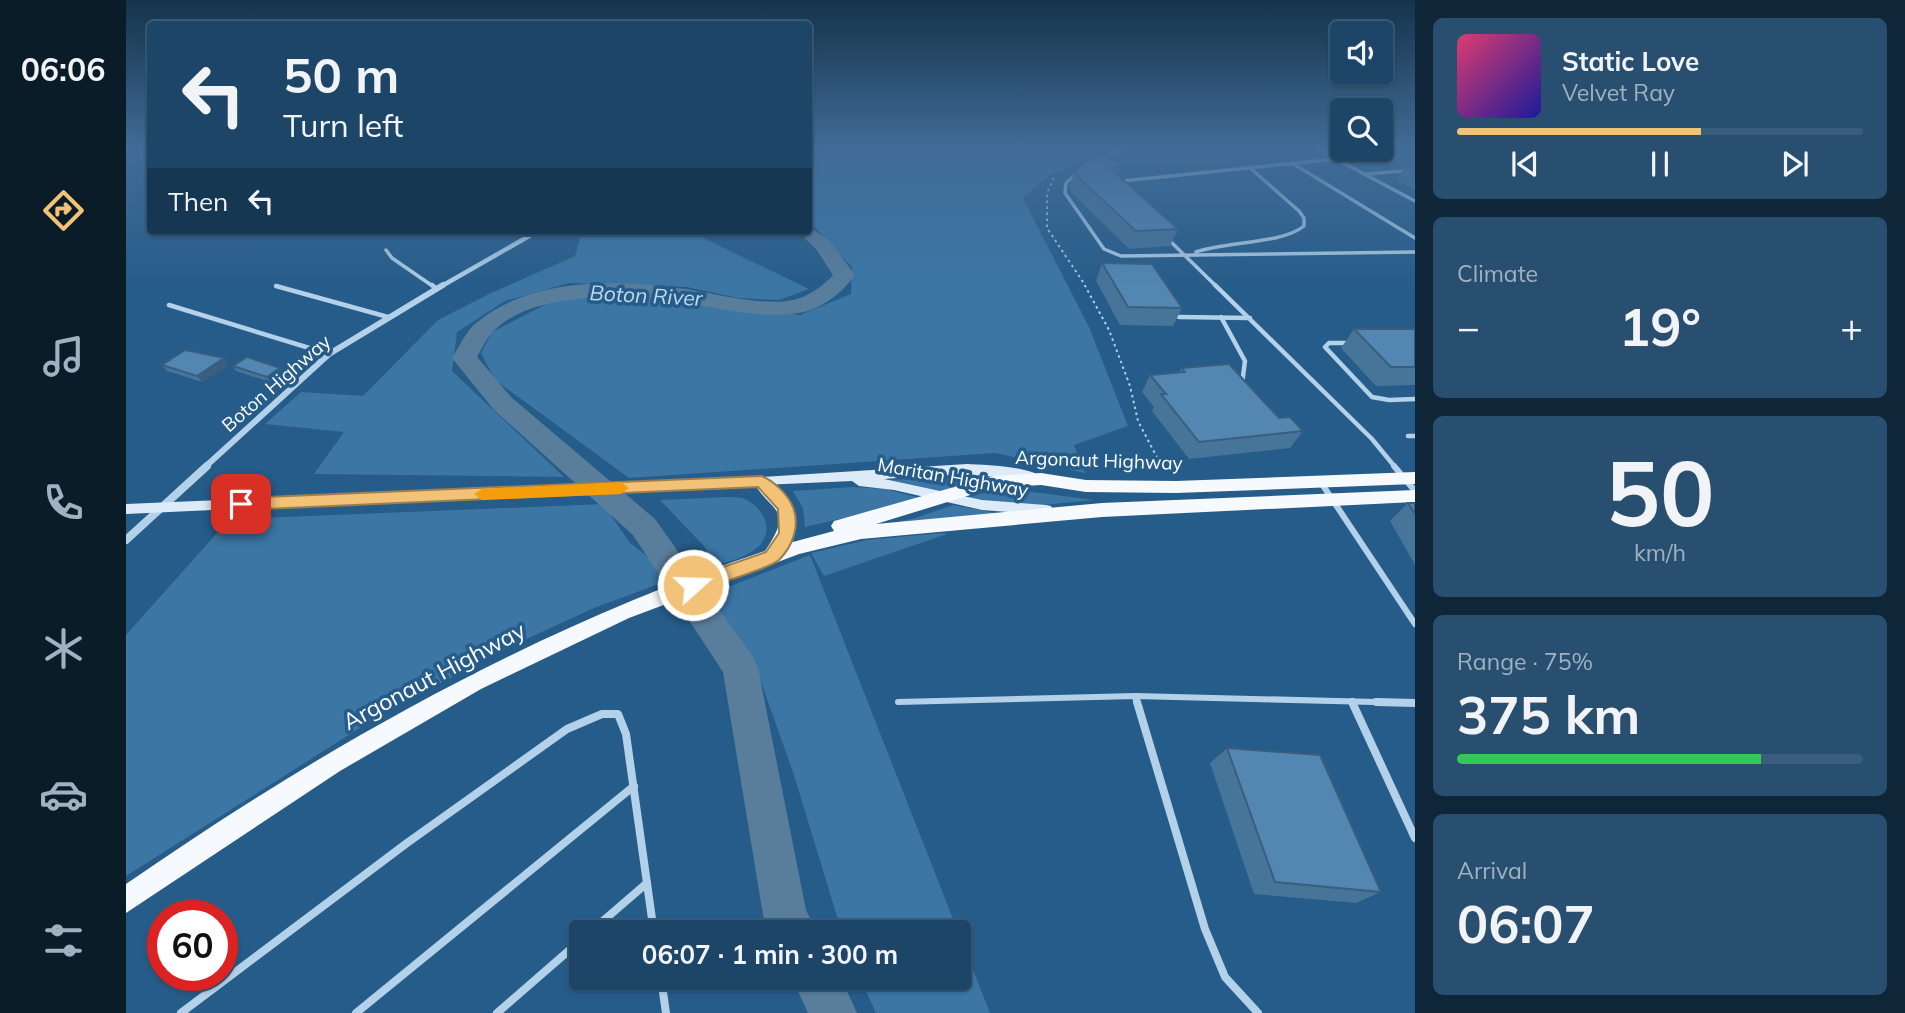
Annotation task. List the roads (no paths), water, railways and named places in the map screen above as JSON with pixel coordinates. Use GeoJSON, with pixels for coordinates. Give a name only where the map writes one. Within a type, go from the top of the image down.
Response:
{"type":"FeatureCollection","features":[{"type":"Feature","properties":{"kind":"main road","name":"Maritan Highway"},"geometry":{"type":"LineString","coordinates":[[128,509],[761,482],[967,469],[1000,471],[1041,479]]}},
{"type":"Feature","properties":{"kind":"main road","name":"Maritan Highway"},"geometry":{"type":"LineString","coordinates":[[798,479],[866,481],[1011,509],[1102,510]]}},
{"type":"Feature","properties":{"kind":"main road","name":"Argonaut Highway"},"geometry":{"type":"LineString","coordinates":[[793,549],[843,524],[892,513],[993,482],[1041,479],[1086,486],[1176,487],[1320,481],[1412,482]]}},
{"type":"Feature","properties":{"kind":"main road"},"geometry":{"type":"LineString","coordinates":[[761,482],[781,500],[788,518],[788,534],[772,556]]}},
{"type":"Feature","properties":{"kind":"main road","name":"Argonaut Highway"},"geometry":{"type":"LineString","coordinates":[[126,900],[331,763],[419,710],[581,629],[642,603],[823,539],[861,532],[1102,510],[1415,496]]}},
{"type":"Feature","properties":{"kind":"street","name":"Boton Highway"},"geometry":{"type":"LineString","coordinates":[[126,540],[329,355],[388,317],[531,235]]}},
{"type":"Feature","properties":{"kind":"lane"},"geometry":{"type":"LineString","coordinates":[[1067,196],[1104,249],[1121,256],[1415,252]]}},
{"type":"Feature","properties":{"kind":"lane"},"geometry":{"type":"LineString","coordinates":[[1193,254],[1224,243],[1300,232],[1304,226],[1304,218],[1283,196]]}},
{"type":"Feature","properties":{"kind":"lane"},"geometry":{"type":"LineString","coordinates":[[1347,196],[1415,238]]}},
{"type":"Feature","properties":{"kind":"lane"},"geometry":{"type":"LineString","coordinates":[[1164,235],[1372,439],[1412,482]]}},
{"type":"Feature","properties":{"kind":"lane"},"geometry":{"type":"LineString","coordinates":[[386,250],[392,258],[437,289]]}},
{"type":"Feature","properties":{"kind":"lane"},"geometry":{"type":"LineString","coordinates":[[276,286],[388,317]]}},
{"type":"Feature","properties":{"kind":"lane"},"geometry":{"type":"LineString","coordinates":[[169,305],[329,355]]}},
{"type":"Feature","properties":{"kind":"lane"},"geometry":{"type":"LineString","coordinates":[[1179,317],[1250,318]]}},
{"type":"Feature","properties":{"kind":"lane"},"geometry":{"type":"LineString","coordinates":[[1221,317],[1245,361],[1242,383],[1245,393]]}},
{"type":"Feature","properties":{"kind":"lane"},"geometry":{"type":"LineString","coordinates":[[1354,343],[1329,344],[1325,347],[1372,397],[1415,400]]}},
{"type":"Feature","properties":{"kind":"lane"},"geometry":{"type":"LineString","coordinates":[[1320,481],[1415,624]]}},
{"type":"Feature","properties":{"kind":"lane"},"geometry":{"type":"LineString","coordinates":[[1135,696],[1205,929],[1225,977],[1258,1013]]}},
{"type":"Feature","properties":{"kind":"lane"},"geometry":{"type":"LineString","coordinates":[[898,702],[1135,696],[1415,703]]}},
{"type":"Feature","properties":{"kind":"lane"},"geometry":{"type":"LineString","coordinates":[[1352,701],[1415,838]]}},
{"type":"Feature","properties":{"kind":"lane"},"geometry":{"type":"LineString","coordinates":[[181,1013],[407,843],[567,729],[602,714],[618,714],[626,734],[652,920]]}},
{"type":"Feature","properties":{"kind":"lane"},"geometry":{"type":"LineString","coordinates":[[356,1013],[634,786]]}},
{"type":"Feature","properties":{"kind":"lane"},"geometry":{"type":"LineString","coordinates":[[604,920],[647,883]]}},
{"type":"Feature","properties":{"kind":"lane"},"geometry":{"type":"LineString","coordinates":[[497,1013],[569,950]]}},
{"type":"Feature","properties":{"kind":"lane"},"geometry":{"type":"LineString","coordinates":[[662,990],[666,1013]]}},
{"type":"Feature","properties":{"kind":"waterway","name":"Boton River"},"geometry":{"type":"LineString","coordinates":[[788,920],[740,668],[644,527],[503,404],[464,358],[482,329],[511,309],[557,294],[605,290],[685,296],[745,306],[798,307],[835,287],[844,275],[823,245],[812,235]]}},
{"type":"Feature","properties":{"kind":"waterway","name":"Boton River"},"geometry":{"type":"LineString","coordinates":[[822,990],[833,1013]]}}]}
